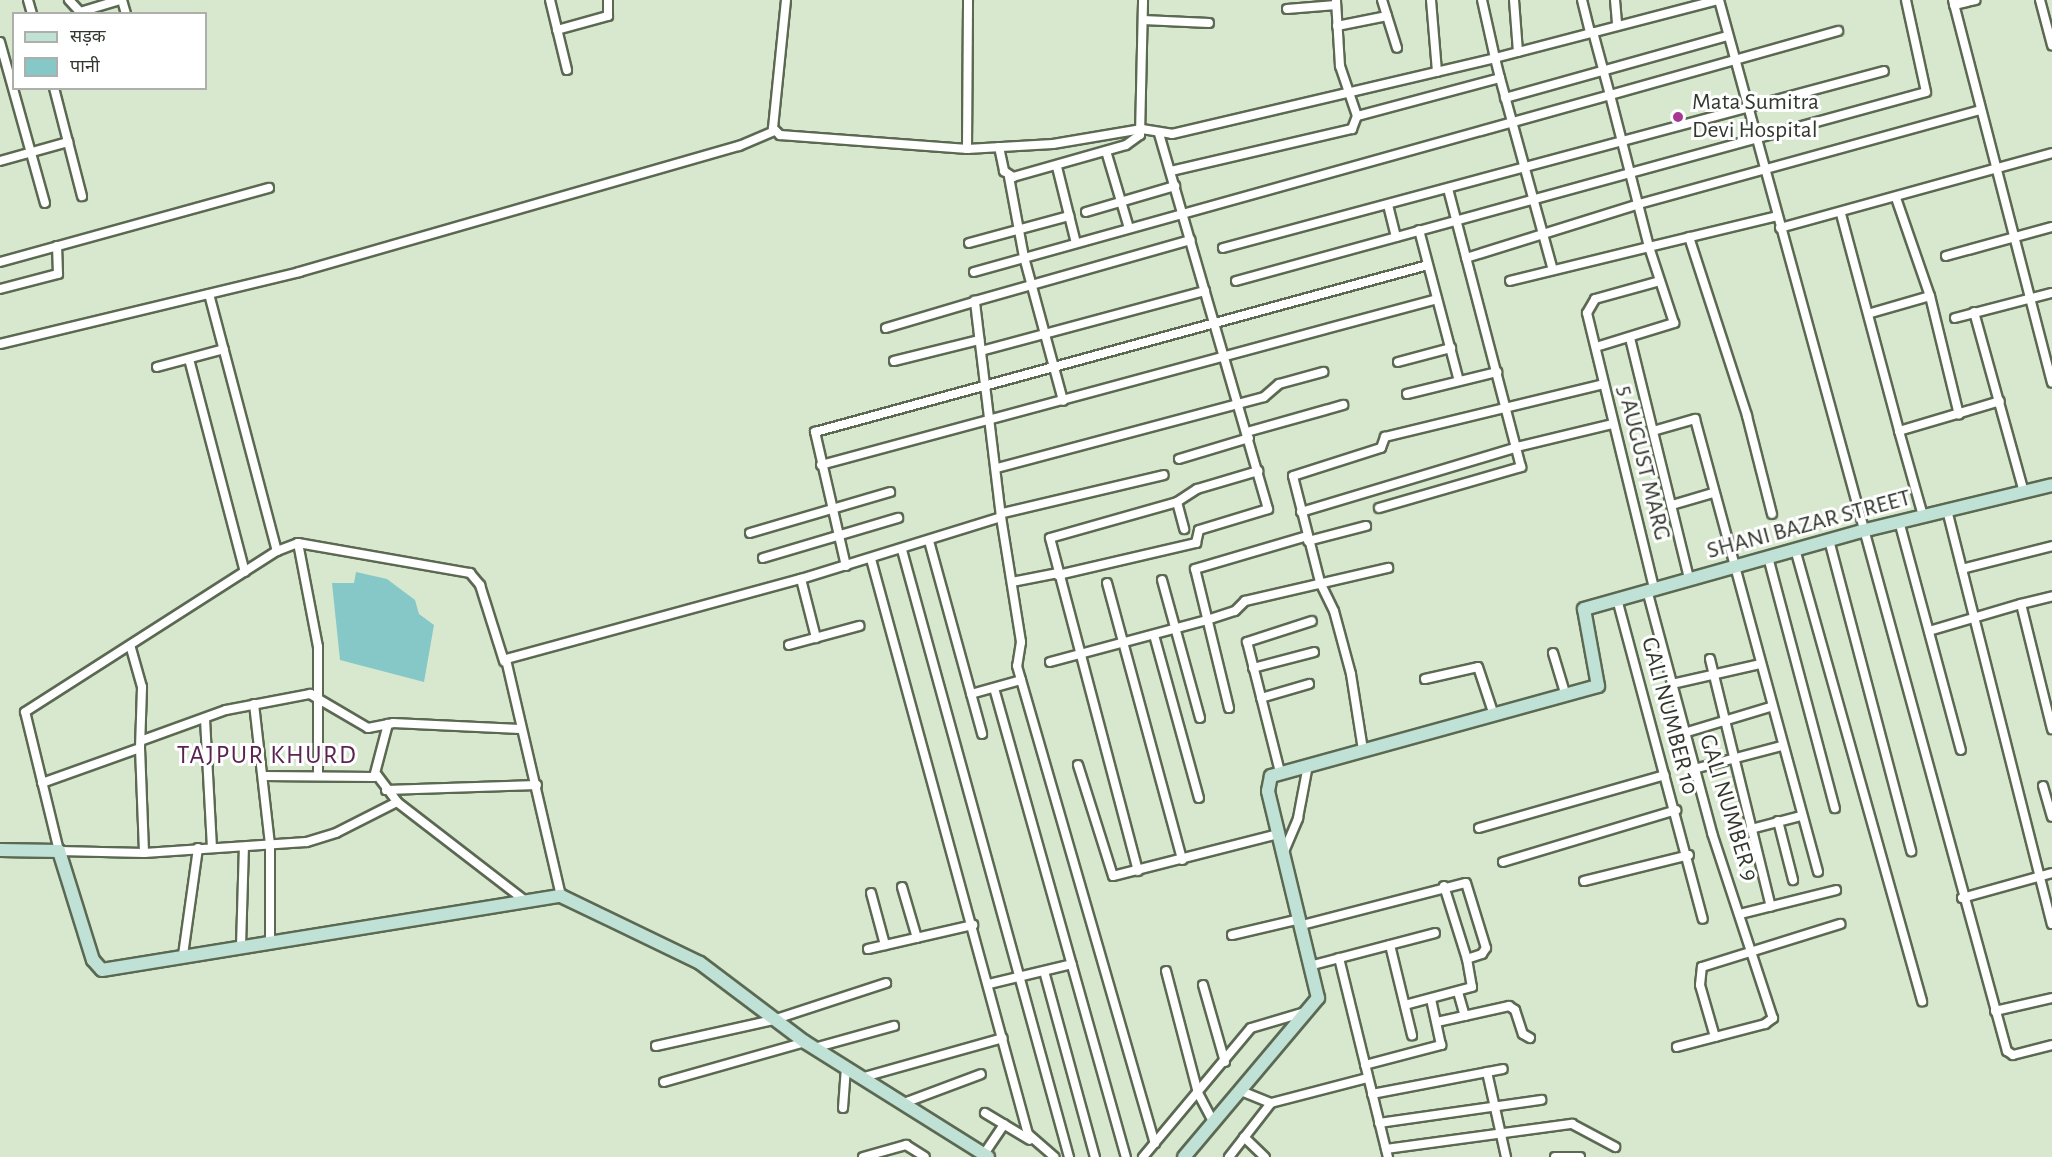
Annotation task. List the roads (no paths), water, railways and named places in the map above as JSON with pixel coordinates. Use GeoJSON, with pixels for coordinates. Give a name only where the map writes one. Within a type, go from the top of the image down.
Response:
{"type":"FeatureCollection","features":[{"type":"Feature","properties":{"kind":"street"},"geometry":{"type":"LineString","coordinates":[[69,0],[77,12],[121,0]]}},
{"type":"Feature","properties":{"kind":"street"},"geometry":{"type":"LineString","coordinates":[[550,0],[567,70]]}},
{"type":"Feature","properties":{"kind":"street"},"geometry":{"type":"LineString","coordinates":[[557,30],[608,16],[608,0]]}},
{"type":"Feature","properties":{"kind":"street"},"geometry":{"type":"LineString","coordinates":[[774,131],[786,0]]}},
{"type":"Feature","properties":{"kind":"street"},"geometry":{"type":"LineString","coordinates":[[967,148],[968,0]]}},
{"type":"Feature","properties":{"kind":"street"},"geometry":{"type":"LineString","coordinates":[[1009,177],[1057,167],[1132,142],[1143,129],[1143,0]]}},
{"type":"Feature","properties":{"kind":"street"},"geometry":{"type":"LineString","coordinates":[[1382,0],[1397,48]]}},
{"type":"Feature","properties":{"kind":"street"},"geometry":{"type":"LineString","coordinates":[[1431,0],[1437,72]]}},
{"type":"Feature","properties":{"kind":"street"},"geometry":{"type":"LineString","coordinates":[[1482,0],[1511,123],[1553,270]]}},
{"type":"Feature","properties":{"kind":"street"},"geometry":{"type":"LineString","coordinates":[[1514,0],[1518,52]]}},
{"type":"Feature","properties":{"kind":"street"},"geometry":{"type":"LineString","coordinates":[[1582,0],[1611,95],[1649,247],[1673,324],[1596,347]]}},
{"type":"Feature","properties":{"kind":"street"},"geometry":{"type":"LineString","coordinates":[[1614,0],[1617,26]]}},
{"type":"Feature","properties":{"kind":"street"},"geometry":{"type":"LineString","coordinates":[[0,344],[209,294],[739,146],[774,131],[967,148],[999,147],[1143,129],[1159,133],[1184,132],[1495,58],[1718,0],[1762,170],[1777,216],[1962,898],[1995,1011],[2009,1054],[2052,1045]]}},
{"type":"Feature","properties":{"kind":"street"},"geometry":{"type":"LineString","coordinates":[[1236,281],[1927,91],[1906,0]]}},
{"type":"Feature","properties":{"kind":"street"},"geometry":{"type":"LineString","coordinates":[[1975,0],[1954,3],[1994,169],[2052,382]]}},
{"type":"Feature","properties":{"kind":"street"},"geometry":{"type":"LineString","coordinates":[[2040,0],[2052,45]]}},
{"type":"Feature","properties":{"kind":"street"},"geometry":{"type":"LineString","coordinates":[[1287,9],[1336,3],[1340,66],[1357,116]]}},
{"type":"Feature","properties":{"kind":"street"},"geometry":{"type":"LineString","coordinates":[[1337,26],[1387,16]]}},
{"type":"Feature","properties":{"kind":"street"},"geometry":{"type":"LineString","coordinates":[[1143,20],[1209,23]]}},
{"type":"Feature","properties":{"kind":"street"},"geometry":{"type":"LineString","coordinates":[[974,272],[1838,31]]}},
{"type":"Feature","properties":{"kind":"street"},"geometry":{"type":"LineString","coordinates":[[1505,98],[1727,36]]}},
{"type":"Feature","properties":{"kind":"street"},"geometry":{"type":"LineString","coordinates":[[0,42],[12,85]]}},
{"type":"Feature","properties":{"kind":"street"},"geometry":{"type":"LineString","coordinates":[[1222,248],[1884,71]]}},
{"type":"Feature","properties":{"kind":"street"},"geometry":{"type":"LineString","coordinates":[[1171,171],[1346,134],[1357,116],[1500,78]]}},
{"type":"Feature","properties":{"kind":"street"},"geometry":{"type":"LineString","coordinates":[[13,90],[45,203]]}},
{"type":"Feature","properties":{"kind":"street"},"geometry":{"type":"LineString","coordinates":[[55,90],[82,195]]}},
{"type":"Feature","properties":{"kind":"street"},"geometry":{"type":"LineString","coordinates":[[1466,258],[1639,204],[1980,110]]}},
{"type":"Feature","properties":{"kind":"street"},"geometry":{"type":"LineString","coordinates":[[1012,582],[1196,543],[1199,530],[1266,510],[1248,435],[1159,133]]}},
{"type":"Feature","properties":{"kind":"street"},"geometry":{"type":"LineString","coordinates":[[0,161],[68,142]]}},
{"type":"Feature","properties":{"kind":"street"},"geometry":{"type":"LineString","coordinates":[[999,147],[1009,177],[1024,257],[1063,401]]}},
{"type":"Feature","properties":{"kind":"street"},"geometry":{"type":"LineString","coordinates":[[1106,151],[1129,228]]}},
{"type":"Feature","properties":{"kind":"street"},"geometry":{"type":"LineString","coordinates":[[1780,228],[1841,214],[2052,153]]}},
{"type":"Feature","properties":{"kind":"street"},"geometry":{"type":"LineString","coordinates":[[1057,167],[1076,243]]}},
{"type":"Feature","properties":{"kind":"street"},"geometry":{"type":"LineString","coordinates":[[1086,212],[1175,186]]}},
{"type":"Feature","properties":{"kind":"street"},"geometry":{"type":"LineString","coordinates":[[0,262],[269,188]]}},
{"type":"Feature","properties":{"kind":"street"},"geometry":{"type":"LineString","coordinates":[[1379,508],[1520,468],[1517,447],[1448,189]]}},
{"type":"Feature","properties":{"kind":"street"},"geometry":{"type":"LineString","coordinates":[[1896,198],[1930,296],[1959,415]]}},
{"type":"Feature","properties":{"kind":"street"},"geometry":{"type":"LineString","coordinates":[[1388,205],[1396,237]]}},
{"type":"Feature","properties":{"kind":"street"},"geometry":{"type":"LineString","coordinates":[[1841,214],[1871,313],[1899,431],[1923,516]]}},
{"type":"Feature","properties":{"kind":"street"},"geometry":{"type":"LineString","coordinates":[[969,243],[1069,216]]}},
{"type":"Feature","properties":{"kind":"street"},"geometry":{"type":"LineString","coordinates":[[1510,281],[1777,216]]}},
{"type":"Feature","properties":{"kind":"street"},"geometry":{"type":"LineString","coordinates":[[1946,256],[2052,227]]}},
{"type":"Feature","properties":{"kind":"street"},"geometry":{"type":"LineString","coordinates":[[1419,230],[1459,381]]}},
{"type":"Feature","properties":{"kind":"street"},"geometry":{"type":"LineString","coordinates":[[1689,237],[1747,416],[1772,514]]}},
{"type":"Feature","properties":{"kind":"street"},"geometry":{"type":"LineString","coordinates":[[886,328],[1191,240]]}},
{"type":"Feature","properties":{"kind":"street"},"geometry":{"type":"LineString","coordinates":[[0,289],[58,274],[57,246]]}},
{"type":"Feature","properties":{"kind":"street"},"geometry":{"type":"LineString","coordinates":[[846,566],[815,432],[1428,265]]}},
{"type":"Feature","properties":{"kind":"street","name":"5 AUGUST MARG"},"geometry":{"type":"LineString","coordinates":[[1650,589],[1587,313],[1591,302],[1660,281]]}},
{"type":"Feature","properties":{"kind":"street"},"geometry":{"type":"LineString","coordinates":[[981,351],[1206,291]]}},
{"type":"Feature","properties":{"kind":"street"},"geometry":{"type":"LineString","coordinates":[[1955,318],[2052,293]]}},
{"type":"Feature","properties":{"kind":"street"},"geometry":{"type":"LineString","coordinates":[[209,294],[278,551]]}},
{"type":"Feature","properties":{"kind":"street"},"geometry":{"type":"LineString","coordinates":[[1871,313],[1930,296]]}},
{"type":"Feature","properties":{"kind":"street"},"geometry":{"type":"LineString","coordinates":[[821,465],[1225,358],[1437,299]]}},
{"type":"Feature","properties":{"kind":"street"},"geometry":{"type":"LineString","coordinates":[[974,302],[1021,642],[1017,663],[1155,1143]]}},
{"type":"Feature","properties":{"kind":"street"},"geometry":{"type":"LineString","coordinates":[[1974,312],[2024,492]]}},
{"type":"Feature","properties":{"kind":"street"},"geometry":{"type":"LineString","coordinates":[[1630,338],[1689,578]]}},
{"type":"Feature","properties":{"kind":"street"},"geometry":{"type":"LineString","coordinates":[[894,361],[979,340]]}},
{"type":"Feature","properties":{"kind":"street"},"geometry":{"type":"LineString","coordinates":[[1398,362],[1451,348]]}},
{"type":"Feature","properties":{"kind":"street"},"geometry":{"type":"LineString","coordinates":[[157,367],[224,349]]}},
{"type":"Feature","properties":{"kind":"street"},"geometry":{"type":"LineString","coordinates":[[189,359],[245,572]]}},
{"type":"Feature","properties":{"kind":"street"},"geometry":{"type":"LineString","coordinates":[[997,468],[1239,404],[1268,395],[1279,384],[1323,372]]}},
{"type":"Feature","properties":{"kind":"street"},"geometry":{"type":"LineString","coordinates":[[1407,394],[1497,372]]}},
{"type":"Feature","properties":{"kind":"street"},"geometry":{"type":"LineString","coordinates":[[1363,750],[1351,674],[1334,611],[1320,582],[1301,512],[1294,474],[1381,448],[1385,436],[1505,404],[1604,384]]}},
{"type":"Feature","properties":{"kind":"street"},"geometry":{"type":"LineString","coordinates":[[1899,431],[2000,401]]}},
{"type":"Feature","properties":{"kind":"street"},"geometry":{"type":"LineString","coordinates":[[1179,459],[1343,405]]}},
{"type":"Feature","properties":{"kind":"street"},"geometry":{"type":"LineString","coordinates":[[1653,431],[1695,419],[1770,707],[1818,872]]}},
{"type":"Feature","properties":{"kind":"street"},"geometry":{"type":"LineString","coordinates":[[1301,512],[1517,447],[1613,424]]}},
{"type":"Feature","properties":{"kind":"street"},"geometry":{"type":"LineString","coordinates":[[1138,871],[1058,574],[1052,537],[1177,502],[1196,489],[1258,471]]}},
{"type":"Feature","properties":{"kind":"street"},"geometry":{"type":"LineString","coordinates":[[504,661],[902,550],[1002,515],[1164,475]]}},
{"type":"Feature","properties":{"kind":"street","name":"SHANI BAZAR STREET"},"geometry":{"type":"LineString","coordinates":[[1566,696],[1600,683],[1582,614],[1584,609],[1899,521],[2052,484]]}},
{"type":"Feature","properties":{"kind":"street"},"geometry":{"type":"LineString","coordinates":[[750,533],[832,506],[890,492]]}},
{"type":"Feature","properties":{"kind":"street"},"geometry":{"type":"LineString","coordinates":[[1672,505],[1713,493]]}},
{"type":"Feature","properties":{"kind":"street"},"geometry":{"type":"LineString","coordinates":[[1177,502],[1184,529]]}},
{"type":"Feature","properties":{"kind":"street"},"geometry":{"type":"LineString","coordinates":[[1947,510],[2052,924]]}},
{"type":"Feature","properties":{"kind":"street"},"geometry":{"type":"LineString","coordinates":[[763,558],[898,518]]}},
{"type":"Feature","properties":{"kind":"street"},"geometry":{"type":"LineString","coordinates":[[1899,521],[1961,750]]}},
{"type":"Feature","properties":{"kind":"street"},"geometry":{"type":"LineString","coordinates":[[1229,708],[1196,566],[1366,526]]}},
{"type":"Feature","properties":{"kind":"street"},"geometry":{"type":"LineString","coordinates":[[929,540],[981,734]]}},
{"type":"Feature","properties":{"kind":"street"},"geometry":{"type":"LineString","coordinates":[[1829,540],[1911,851]]}},
{"type":"Feature","properties":{"kind":"street"},"geometry":{"type":"LineString","coordinates":[[298,543],[318,647],[316,694],[318,774]]}},
{"type":"Feature","properties":{"kind":"street"},"geometry":{"type":"LineString","coordinates":[[561,896],[537,785],[519,729],[504,661],[480,585],[470,573],[298,543],[278,551],[131,648],[26,710],[58,851],[96,966],[107,970],[183,955],[528,903],[561,896],[686,955],[809,1045],[864,1077],[986,1156],[1004,1124]]}},
{"type":"Feature","properties":{"kind":"street"},"geometry":{"type":"LineString","coordinates":[[1962,569],[2052,546]]}},
{"type":"Feature","properties":{"kind":"street"},"geometry":{"type":"LineString","coordinates":[[1795,549],[1922,1001]]}},
{"type":"Feature","properties":{"kind":"street"},"geometry":{"type":"LineString","coordinates":[[902,550],[1069,1157]]}},
{"type":"Feature","properties":{"kind":"street"},"geometry":{"type":"LineString","coordinates":[[1768,557],[1835,808]]}},
{"type":"Feature","properties":{"kind":"street"},"geometry":{"type":"LineString","coordinates":[[871,558],[1030,1140]]}},
{"type":"Feature","properties":{"kind":"street"},"geometry":{"type":"LineString","coordinates":[[1050,662],[1207,620],[1235,611],[1245,601],[1388,568]]}},
{"type":"Feature","properties":{"kind":"street"},"geometry":{"type":"LineString","coordinates":[[801,579],[816,638]]}},
{"type":"Feature","properties":{"kind":"street"},"geometry":{"type":"LineString","coordinates":[[1162,580],[1200,718]]}},
{"type":"Feature","properties":{"kind":"street"},"geometry":{"type":"LineString","coordinates":[[1107,583],[1182,860]]}},
{"type":"Feature","properties":{"kind":"street","name":"GALI NUMBER 9"},"geometry":{"type":"LineString","coordinates":[[1650,589],[1694,769],[1753,949],[1773,1018],[1715,1037]]}},
{"type":"Feature","properties":{"kind":"street"},"geometry":{"type":"LineString","coordinates":[[1929,631],[2052,596]]}},
{"type":"Feature","properties":{"kind":"street","name":"GALI NUMBER 10"},"geometry":{"type":"LineString","coordinates":[[1503,862],[1676,810],[1617,599]]}},
{"type":"Feature","properties":{"kind":"street"},"geometry":{"type":"LineString","coordinates":[[2021,604],[2052,729]]}},
{"type":"Feature","properties":{"kind":"street"},"geometry":{"type":"LineString","coordinates":[[1280,772],[1248,640],[1312,621]]}},
{"type":"Feature","properties":{"kind":"street"},"geometry":{"type":"LineString","coordinates":[[789,645],[859,626]]}},
{"type":"Feature","properties":{"kind":"street"},"geometry":{"type":"LineString","coordinates":[[1154,635],[1199,798]]}},
{"type":"Feature","properties":{"kind":"street"},"geometry":{"type":"LineString","coordinates":[[131,648],[142,687],[144,853]]}},
{"type":"Feature","properties":{"kind":"street"},"geometry":{"type":"LineString","coordinates":[[1253,668],[1314,652]]}},
{"type":"Feature","properties":{"kind":"street"},"geometry":{"type":"LineString","coordinates":[[1184,1157],[1318,998],[1267,782],[1280,772],[1566,696],[1552,653]]}},
{"type":"Feature","properties":{"kind":"street"},"geometry":{"type":"LineString","coordinates":[[1710,659],[1727,718],[1771,907]]}},
{"type":"Feature","properties":{"kind":"street"},"geometry":{"type":"LineString","coordinates":[[1672,684],[1760,664]]}},
{"type":"Feature","properties":{"kind":"street"},"geometry":{"type":"LineString","coordinates":[[1425,679],[1476,666],[1494,715]]}},
{"type":"Feature","properties":{"kind":"street"},"geometry":{"type":"LineString","coordinates":[[971,694],[1021,680]]}},
{"type":"Feature","properties":{"kind":"street"},"geometry":{"type":"LineString","coordinates":[[1261,698],[1310,684]]}},
{"type":"Feature","properties":{"kind":"street"},"geometry":{"type":"LineString","coordinates":[[994,688],[1126,1157]]}},
{"type":"Feature","properties":{"kind":"street"},"geometry":{"type":"LineString","coordinates":[[42,783],[205,719],[254,704],[316,694],[368,728],[388,724],[519,729]]}},
{"type":"Feature","properties":{"kind":"street"},"geometry":{"type":"LineString","coordinates":[[254,704],[270,844],[270,941]]}},
{"type":"Feature","properties":{"kind":"street"},"geometry":{"type":"LineString","coordinates":[[1684,733],[1727,718],[1770,707]]}},
{"type":"Feature","properties":{"kind":"street"},"geometry":{"type":"LineString","coordinates":[[205,719],[212,847]]}},
{"type":"Feature","properties":{"kind":"street"},"geometry":{"type":"LineString","coordinates":[[388,724],[377,775],[386,790],[397,802],[528,903]]}},
{"type":"Feature","properties":{"kind":"street"},"geometry":{"type":"LineString","coordinates":[[1694,769],[1734,756],[1781,746]]}},
{"type":"Feature","properties":{"kind":"street"},"geometry":{"type":"LineString","coordinates":[[1078,765],[1111,874],[1138,871],[1278,834]]}},
{"type":"Feature","properties":{"kind":"street"},"geometry":{"type":"LineString","coordinates":[[1283,855],[1298,818],[1308,765]]}},
{"type":"Feature","properties":{"kind":"street"},"geometry":{"type":"LineString","coordinates":[[264,776],[377,775]]}},
{"type":"Feature","properties":{"kind":"street"},"geometry":{"type":"LineString","coordinates":[[1479,828],[1665,775]]}},
{"type":"Feature","properties":{"kind":"street"},"geometry":{"type":"LineString","coordinates":[[386,790],[537,785]]}},
{"type":"Feature","properties":{"kind":"street"},"geometry":{"type":"LineString","coordinates":[[2043,786],[2052,817]]}},
{"type":"Feature","properties":{"kind":"street"},"geometry":{"type":"LineString","coordinates":[[0,850],[144,853],[270,844],[327,836],[397,802]]}},
{"type":"Feature","properties":{"kind":"street"},"geometry":{"type":"LineString","coordinates":[[1676,810],[1689,855],[1702,919]]}},
{"type":"Feature","properties":{"kind":"street"},"geometry":{"type":"LineString","coordinates":[[1751,829],[1801,816]]}},
{"type":"Feature","properties":{"kind":"street"},"geometry":{"type":"LineString","coordinates":[[1778,821],[1793,880]]}},
{"type":"Feature","properties":{"kind":"street"},"geometry":{"type":"LineString","coordinates":[[241,946],[244,847]]}},
{"type":"Feature","properties":{"kind":"street"},"geometry":{"type":"LineString","coordinates":[[183,955],[198,848]]}},
{"type":"Feature","properties":{"kind":"street"},"geometry":{"type":"LineString","coordinates":[[1584,881],[1689,855]]}},
{"type":"Feature","properties":{"kind":"street"},"geometry":{"type":"LineString","coordinates":[[1962,898],[2052,873]]}},
{"type":"Feature","properties":{"kind":"street"},"geometry":{"type":"LineString","coordinates":[[1232,935],[1301,922],[1462,882],[1470,887],[1486,948],[1482,954],[1467,959]]}},
{"type":"Feature","properties":{"kind":"street"},"geometry":{"type":"LineString","coordinates":[[1405,1005],[1472,987],[1467,959],[1444,886]]}},
{"type":"Feature","properties":{"kind":"street"},"geometry":{"type":"LineString","coordinates":[[902,887],[917,938]]}},
{"type":"Feature","properties":{"kind":"street"},"geometry":{"type":"LineString","coordinates":[[1740,914],[1836,890]]}},
{"type":"Feature","properties":{"kind":"street"},"geometry":{"type":"LineString","coordinates":[[871,893],[885,945]]}},
{"type":"Feature","properties":{"kind":"street"},"geometry":{"type":"LineString","coordinates":[[1677,1047],[1715,1037],[1700,971],[1753,949],[1840,924]]}},
{"type":"Feature","properties":{"kind":"street"},"geometry":{"type":"LineString","coordinates":[[868,949],[973,925]]}},
{"type":"Feature","properties":{"kind":"street"},"geometry":{"type":"LineString","coordinates":[[1312,965],[1435,933]]}},
{"type":"Feature","properties":{"kind":"street"},"geometry":{"type":"LineString","coordinates":[[1390,945],[1412,1035]]}},
{"type":"Feature","properties":{"kind":"street"},"geometry":{"type":"LineString","coordinates":[[1339,958],[1387,1153],[1501,1133],[1572,1124],[1615,1147]]}},
{"type":"Feature","properties":{"kind":"street"},"geometry":{"type":"LineString","coordinates":[[989,984],[1072,964]]}},
{"type":"Feature","properties":{"kind":"street"},"geometry":{"type":"LineString","coordinates":[[1044,971],[1095,1157]]}},
{"type":"Feature","properties":{"kind":"street"},"geometry":{"type":"LineString","coordinates":[[1166,971],[1198,1093],[1214,1123]]}},
{"type":"Feature","properties":{"kind":"street"},"geometry":{"type":"LineString","coordinates":[[656,1046],[773,1020],[886,983]]}},
{"type":"Feature","properties":{"kind":"street"},"geometry":{"type":"LineString","coordinates":[[1203,985],[1225,1062]]}},
{"type":"Feature","properties":{"kind":"street"},"geometry":{"type":"LineString","coordinates":[[1458,992],[1464,1016]]}},
{"type":"Feature","properties":{"kind":"street"},"geometry":{"type":"LineString","coordinates":[[1995,1011],[2052,998]]}},
{"type":"Feature","properties":{"kind":"street"},"geometry":{"type":"LineString","coordinates":[[1365,1065],[1439,1047],[1437,1022],[1431,999]]}},
{"type":"Feature","properties":{"kind":"street"},"geometry":{"type":"LineString","coordinates":[[1437,1022],[1514,1007],[1523,1034],[1530,1038]]}},
{"type":"Feature","properties":{"kind":"street"},"geometry":{"type":"LineString","coordinates":[[1143,1157],[1225,1062],[1251,1028],[1309,1011]]}},
{"type":"Feature","properties":{"kind":"street"},"geometry":{"type":"LineString","coordinates":[[664,1083],[809,1045],[894,1026]]}},
{"type":"Feature","properties":{"kind":"street"},"geometry":{"type":"LineString","coordinates":[[864,1077],[1003,1038]]}},
{"type":"Feature","properties":{"kind":"street"},"geometry":{"type":"LineString","coordinates":[[843,1108],[846,1067]]}},
{"type":"Feature","properties":{"kind":"street"},"geometry":{"type":"LineString","coordinates":[[1372,1094],[1503,1069]]}},
{"type":"Feature","properties":{"kind":"street"},"geometry":{"type":"LineString","coordinates":[[1487,1072],[1506,1157]]}},
{"type":"Feature","properties":{"kind":"street"},"geometry":{"type":"LineString","coordinates":[[904,1103],[981,1074]]}},
{"type":"Feature","properties":{"kind":"street"},"geometry":{"type":"LineString","coordinates":[[1241,1092],[1270,1102],[1368,1078]]}},
{"type":"Feature","properties":{"kind":"street"},"geometry":{"type":"LineString","coordinates":[[1379,1123],[1541,1100]]}},
{"type":"Feature","properties":{"kind":"street"},"geometry":{"type":"LineString","coordinates":[[1229,1157],[1270,1102]]}},
{"type":"Feature","properties":{"kind":"street"},"geometry":{"type":"LineString","coordinates":[[985,1113],[1054,1157]]}},
{"type":"Feature","properties":{"kind":"street"},"geometry":{"type":"LineString","coordinates":[[1244,1137],[1265,1157]]}},
{"type":"Feature","properties":{"kind":"street"},"geometry":{"type":"LineString","coordinates":[[863,1157],[906,1145],[926,1157]]}},
{"type":"Feature","properties":{"kind":"street"},"geometry":{"type":"LineString","coordinates":[[1555,1157],[1576,1157]]}},
{"type":"Feature","properties":{"kind":"water"},"geometry":{"type":"Polygon","coordinates":[[[356,572],[387,579],[415,600],[419,614],[434,625],[424,682],[340,660],[332,583],[354,583],[356,572]]]}},
{"type":"Feature","properties":{"kind":"place","name":"Mata Sumitra Devi Hospital"},"geometry":{"type":"Point","coordinates":[1678,117]}},
{"type":"Feature","properties":{"kind":"district","name":"TAJPUR KHURD"},"geometry":{"type":"Point","coordinates":[267,756]}}]}
